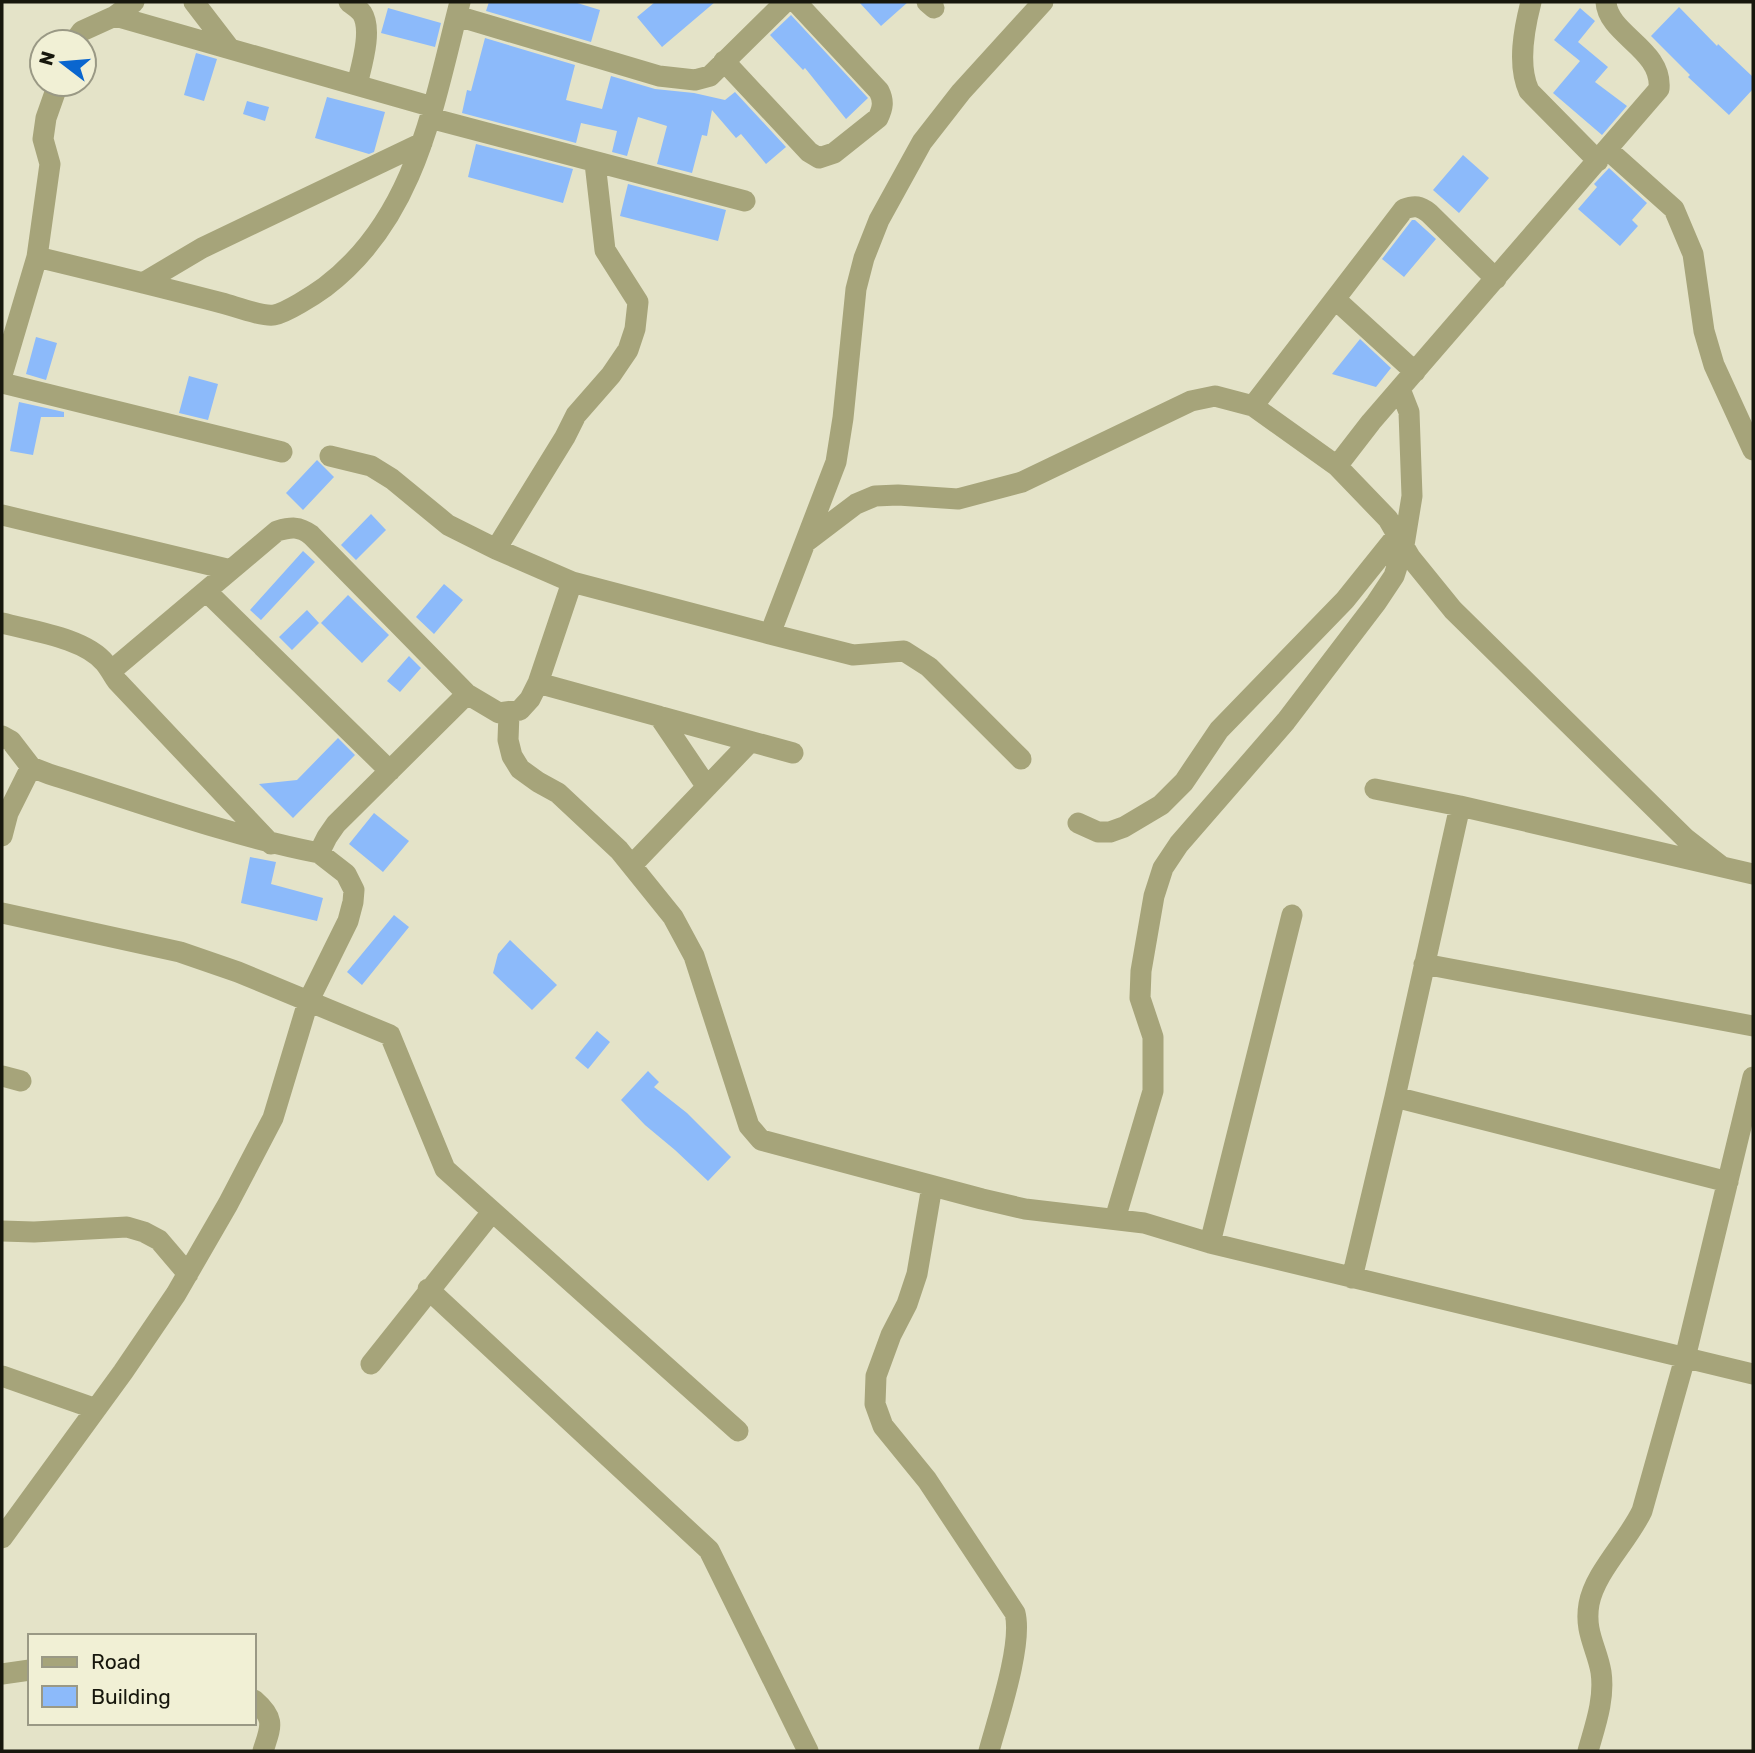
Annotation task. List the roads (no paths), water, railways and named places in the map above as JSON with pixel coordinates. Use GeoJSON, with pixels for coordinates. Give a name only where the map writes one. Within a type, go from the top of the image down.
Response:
{"type":"FeatureCollection","features":[{"type":"Feature","properties":{"kind":"street"},"geometry":{"type":"LineString","coordinates":[[89,28],[115,16],[134,2]]}},
{"type":"Feature","properties":{"kind":"street"},"geometry":{"type":"LineString","coordinates":[[194,2],[230,49]]}},
{"type":"Feature","properties":{"kind":"street"},"geometry":{"type":"LineString","coordinates":[[349,2],[362,14],[366,26],[366,44],[358,85]]}},
{"type":"Feature","properties":{"kind":"street"},"geometry":{"type":"LineString","coordinates":[[37,257],[273,315],[312,296],[342,274],[370,245],[392,213],[422,143],[458,9],[676,79],[695,80],[710,76],[785,2]]}},
{"type":"Feature","properties":{"kind":"street"},"geometry":{"type":"LineString","coordinates":[[724,61],[809,152],[819,158],[834,153],[877,118],[882,111],[883,99],[879,91],[796,2]]}},
{"type":"Feature","properties":{"kind":"street"},"geometry":{"type":"LineString","coordinates":[[770,634],[836,462],[844,418],[856,289],[864,258],[879,220],[922,142],[961,92],[1043,2]]}},
{"type":"Feature","properties":{"kind":"street"},"geometry":{"type":"LineString","coordinates":[[1531,2],[1526,21],[1523,78],[1529,91],[1603,155],[1674,209],[1693,254],[1704,331],[1714,365],[1753,450]]}},
{"type":"Feature","properties":{"kind":"street"},"geometry":{"type":"LineString","coordinates":[[1337,466],[1400,389],[1659,89],[1660,77],[1653,63],[1619,26],[1607,9],[1606,2]]}},
{"type":"Feature","properties":{"kind":"street"},"geometry":{"type":"LineString","coordinates":[[115,16],[358,85],[431,112],[595,163],[746,201]]}},
{"type":"Feature","properties":{"kind":"street"},"geometry":{"type":"LineString","coordinates":[[2,375],[37,257],[50,164],[43,139],[53,98]]}},
{"type":"Feature","properties":{"kind":"street"},"geometry":{"type":"LineString","coordinates":[[143,283],[202,248],[422,143]]}},
{"type":"Feature","properties":{"kind":"street"},"geometry":{"type":"LineString","coordinates":[[496,549],[576,415],[611,375],[628,350],[635,329],[638,302],[605,250],[595,163]]}},
{"type":"Feature","properties":{"kind":"street"},"geometry":{"type":"LineString","coordinates":[[1253,407],[1404,209],[1421,207],[1429,213],[1496,279]]}},
{"type":"Feature","properties":{"kind":"street"},"geometry":{"type":"LineString","coordinates":[[1335,299],[1415,372]]}},
{"type":"Feature","properties":{"kind":"street"},"geometry":{"type":"LineString","coordinates":[[2,383],[282,452]]}},
{"type":"Feature","properties":{"kind":"street"},"geometry":{"type":"LineString","coordinates":[[1115,1219],[1153,1091],[1153,1037],[1140,998],[1141,971],[1154,895],[1163,868],[1179,844],[1286,721],[1394,576],[1412,496],[1409,412],[1400,389]]}},
{"type":"Feature","properties":{"kind":"street"},"geometry":{"type":"LineString","coordinates":[[804,543],[856,504],[875,496],[958,499],[1022,482],[1191,401],[1215,396],[1253,407],[1337,466],[1388,519],[1410,556],[1453,610],[1553,705],[1685,838],[1721,866]]}},
{"type":"Feature","properties":{"kind":"street"},"geometry":{"type":"LineString","coordinates":[[330,456],[371,466],[392,478],[448,525],[572,582],[853,655],[904,651],[929,667],[1021,759]]}},
{"type":"Feature","properties":{"kind":"street"},"geometry":{"type":"LineString","coordinates":[[2,515],[231,570]]}},
{"type":"Feature","properties":{"kind":"street"},"geometry":{"type":"LineString","coordinates":[[111,671],[277,531],[290,527],[302,528],[467,694],[499,713],[509,713],[520,710],[530,699],[538,683],[572,582]]}},
{"type":"Feature","properties":{"kind":"street"},"geometry":{"type":"LineString","coordinates":[[1078,823],[1098,832],[1110,832],[1161,806],[1184,782],[1219,730],[1401,540]]}},
{"type":"Feature","properties":{"kind":"street"},"geometry":{"type":"LineString","coordinates":[[206,591],[390,771]]}},
{"type":"Feature","properties":{"kind":"street"},"geometry":{"type":"LineString","coordinates":[[2,623],[66,640],[89,650],[104,661],[117,681],[271,844]]}},
{"type":"Feature","properties":{"kind":"street"},"geometry":{"type":"LineString","coordinates":[[538,683],[793,753]]}},
{"type":"Feature","properties":{"kind":"street"},"geometry":{"type":"LineString","coordinates":[[319,853],[336,824],[467,694]]}},
{"type":"Feature","properties":{"kind":"street"},"geometry":{"type":"LineString","coordinates":[[509,713],[508,740],[512,756],[520,769],[558,793],[632,865],[673,917],[694,956],[749,1126],[761,1140],[1025,1209],[1143,1223],[1210,1243],[1753,1374]]}},
{"type":"Feature","properties":{"kind":"street"},"geometry":{"type":"LineString","coordinates":[[659,716],[707,787]]}},
{"type":"Feature","properties":{"kind":"street"},"geometry":{"type":"LineString","coordinates":[[2,736],[11,741],[31,767],[167,814],[271,844],[319,853],[346,874],[354,890],[348,921],[308,1002],[273,1118],[169,1305],[2,1538]]}},
{"type":"Feature","properties":{"kind":"street"},"geometry":{"type":"LineString","coordinates":[[632,865],[750,742]]}},
{"type":"Feature","properties":{"kind":"street"},"geometry":{"type":"LineString","coordinates":[[2,836],[8,813],[31,767]]}},
{"type":"Feature","properties":{"kind":"street"},"geometry":{"type":"LineString","coordinates":[[1375,789],[1753,874]]}},
{"type":"Feature","properties":{"kind":"street"},"geometry":{"type":"LineString","coordinates":[[1352,1278],[1460,806]]}},
{"type":"Feature","properties":{"kind":"street"},"geometry":{"type":"LineString","coordinates":[[2,913],[180,952],[238,972],[390,1035],[444,1169],[738,1431]]}},
{"type":"Feature","properties":{"kind":"street"},"geometry":{"type":"LineString","coordinates":[[1210,1243],[1292,915]]}},
{"type":"Feature","properties":{"kind":"street"},"geometry":{"type":"LineString","coordinates":[[1424,964],[1753,1026]]}},
{"type":"Feature","properties":{"kind":"street"},"geometry":{"type":"LineString","coordinates":[[1588,1751],[1602,1691],[1601,1671],[1591,1643],[1589,1604],[1594,1589],[1633,1530],[1642,1511],[1685,1358],[1753,1077]]}},
{"type":"Feature","properties":{"kind":"street"},"geometry":{"type":"LineString","coordinates":[[1395,1097],[1728,1182]]}},
{"type":"Feature","properties":{"kind":"street"},"geometry":{"type":"LineString","coordinates":[[932,1186],[917,1274],[876,1376],[875,1404],[883,1426],[927,1480],[1014,1613],[1018,1626],[1016,1645],[989,1751]]}},
{"type":"Feature","properties":{"kind":"street"},"geometry":{"type":"LineString","coordinates":[[370,1364],[492,1212]]}},
{"type":"Feature","properties":{"kind":"street"},"geometry":{"type":"LineString","coordinates":[[2,1231],[127,1227],[144,1232],[159,1241],[188,1274]]}},
{"type":"Feature","properties":{"kind":"street"},"geometry":{"type":"LineString","coordinates":[[428,1289],[709,1550],[808,1751]]}},
{"type":"Feature","properties":{"kind":"street"},"geometry":{"type":"LineString","coordinates":[[2,1376],[96,1409]]}},
{"type":"Feature","properties":{"kind":"street"},"geometry":{"type":"LineString","coordinates":[[2,1674],[28,1670]]}},
{"type":"Feature","properties":{"kind":"street"},"geometry":{"type":"LineString","coordinates":[[256,1702],[267,1711],[271,1724],[263,1751]]}}]}
